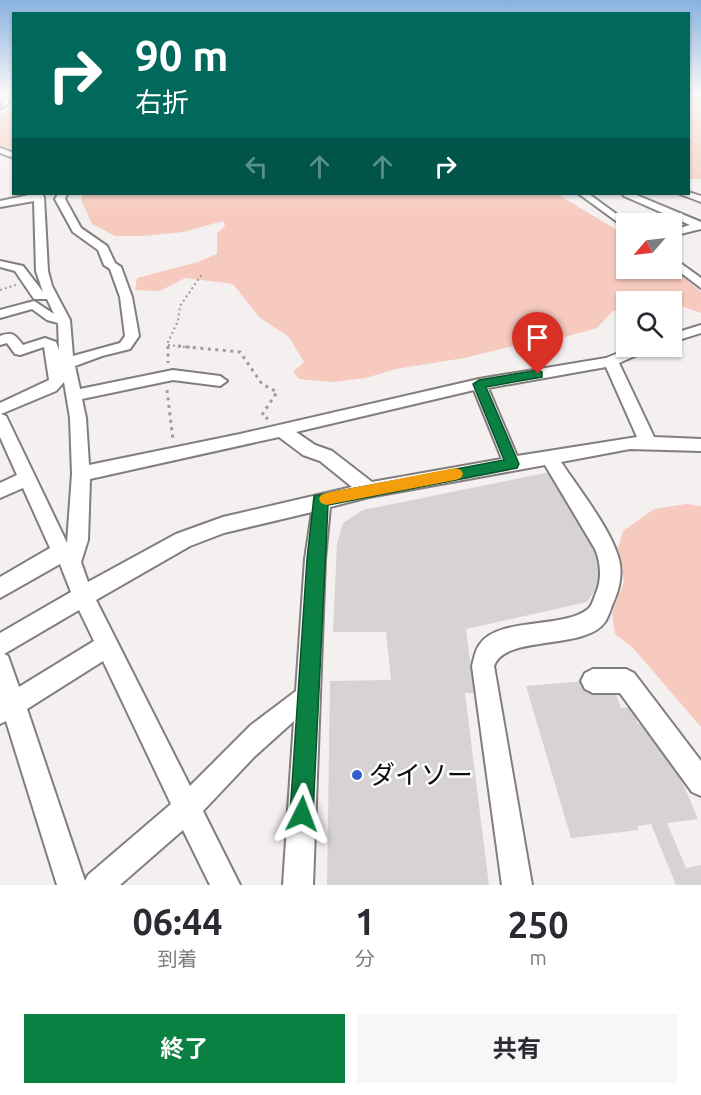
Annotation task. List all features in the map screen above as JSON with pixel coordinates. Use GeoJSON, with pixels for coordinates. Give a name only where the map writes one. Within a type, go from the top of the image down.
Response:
{"type":"FeatureCollection","features":[{"type":"Feature","properties":{"kind":"street"},"geometry":{"type":"LineString","coordinates":[[0,204],[38,195],[41,214],[42,271],[50,295],[64,320],[68,363],[75,395],[81,474],[78,540],[67,557],[0,588]]}},
{"type":"Feature","properties":{"kind":"street"},"geometry":{"type":"LineString","coordinates":[[62,195],[60,200],[77,230],[103,248],[110,265],[115,267],[126,297],[132,336],[125,346],[98,352],[68,363]]}},
{"type":"Feature","properties":{"kind":"street"},"geometry":{"type":"LineString","coordinates":[[585,195],[616,218]]}},
{"type":"Feature","properties":{"kind":"street"},"geometry":{"type":"LineString","coordinates":[[629,195],[700,225]]}},
{"type":"Feature","properties":{"kind":"street"},"geometry":{"type":"LineString","coordinates":[[682,230],[700,225]]}},
{"type":"Feature","properties":{"kind":"street"},"geometry":{"type":"LineString","coordinates":[[0,264],[19,268],[38,296],[50,295]]}},
{"type":"Feature","properties":{"kind":"street"},"geometry":{"type":"LineString","coordinates":[[682,268],[701,284]]}},
{"type":"Feature","properties":{"kind":"street"},"geometry":{"type":"LineString","coordinates":[[0,314],[34,305],[58,321],[64,320]]}},
{"type":"Feature","properties":{"kind":"street"},"geometry":{"type":"LineString","coordinates":[[682,335],[701,329]]}},
{"type":"Feature","properties":{"kind":"street"},"geometry":{"type":"LineString","coordinates":[[0,340],[10,337],[20,351],[45,342],[51,345],[57,381],[51,387],[0,409]]}},
{"type":"Feature","properties":{"kind":"street"},"geometry":{"type":"LineString","coordinates":[[81,474],[240,440],[479,384],[608,362],[621,357]]}},
{"type":"Feature","properties":{"kind":"street"},"geometry":{"type":"LineString","coordinates":[[608,362],[612,364],[648,442]]}},
{"type":"Feature","properties":{"kind":"street"},"geometry":{"type":"LineString","coordinates":[[75,395],[173,375],[220,381]]}},
{"type":"Feature","properties":{"kind":"street"},"geometry":{"type":"LineString","coordinates":[[479,384],[512,464]]}},
{"type":"Feature","properties":{"kind":"street"},"geometry":{"type":"LineString","coordinates":[[0,420],[67,557],[83,596],[225,885]]}},
{"type":"Feature","properties":{"kind":"street"},"geometry":{"type":"LineString","coordinates":[[280,429],[309,450],[326,456],[369,490]]}},
{"type":"Feature","properties":{"kind":"street"},"geometry":{"type":"LineString","coordinates":[[0,645],[183,540],[223,525],[369,490],[630,443],[701,445]]}},
{"type":"Feature","properties":{"kind":"street"},"geometry":{"type":"LineString","coordinates":[[517,885],[484,680],[485,658],[488,651],[502,642],[579,626],[588,621],[597,615],[610,586],[609,558],[603,544],[549,457]]}},
{"type":"Feature","properties":{"kind":"street"},"geometry":{"type":"LineString","coordinates":[[0,491],[28,477]]}},
{"type":"Feature","properties":{"kind":"street"},"geometry":{"type":"LineString","coordinates":[[298,885],[315,559],[321,515],[320,500]]}},
{"type":"Feature","properties":{"kind":"street"},"geometry":{"type":"LineString","coordinates":[[6,708],[108,645]]}},
{"type":"Feature","properties":{"kind":"street"},"geometry":{"type":"LineString","coordinates":[[0,664],[6,708],[72,885]]}},
{"type":"Feature","properties":{"kind":"street"},"geometry":{"type":"LineString","coordinates":[[592,681],[626,681],[701,783]]}},
{"type":"Feature","properties":{"kind":"street"},"geometry":{"type":"LineString","coordinates":[[98,885],[188,807],[228,763],[291,707],[308,697]]}},
{"type":"Feature","properties":{"kind":"path"},"geometry":{"type":"LineString","coordinates":[[168,345],[240,352],[262,384],[277,392],[262,414],[280,429]]}},
{"type":"Feature","properties":{"kind":"shaded area"},"geometry":{"type":"Polygon","coordinates":[[[0,134],[12,134],[12,148],[0,146],[0,134]]]}},
{"type":"Feature","properties":{"kind":"shaded area"},"geometry":{"type":"Polygon","coordinates":[[[690,134],[701,134],[701,179],[690,179],[690,134]]]}},
{"type":"Feature","properties":{"kind":"shaded area"},"geometry":{"type":"Polygon","coordinates":[[[83,195],[559,195],[616,229],[616,279],[682,279],[682,275],[701,292],[701,313],[682,306],[682,291],[616,291],[616,310],[597,328],[565,337],[541,339],[464,358],[396,369],[366,378],[333,382],[299,379],[293,372],[304,362],[289,337],[259,317],[233,284],[185,278],[160,291],[135,290],[137,278],[198,262],[217,254],[217,233],[225,226],[223,221],[183,232],[144,236],[115,236],[92,224],[81,200],[83,195]]]}},
{"type":"Feature","properties":{"kind":"shaded area"},"geometry":{"type":"Polygon","coordinates":[[[686,504],[701,506],[701,727],[633,648],[615,634],[612,613],[624,582],[618,549],[623,531],[654,509],[686,504]]]}},
{"type":"Feature","properties":{"kind":"building"},"geometry":{"type":"Polygon","coordinates":[[[550,472],[588,533],[599,556],[600,583],[587,602],[466,629],[474,693],[465,693],[489,885],[327,885],[330,681],[391,680],[386,632],[333,632],[337,544],[343,523],[363,510],[550,472]]]}},
{"type":"Feature","properties":{"kind":"building"},"geometry":{"type":"Polygon","coordinates":[[[586,681],[614,689],[621,708],[631,707],[638,724],[645,723],[652,741],[664,739],[698,819],[667,823],[686,868],[701,865],[701,885],[676,885],[651,824],[637,826],[639,830],[571,838],[526,686],[586,681]]]}},
{"type":"Feature","properties":{"kind":"slow traffic"},"geometry":{"type":"LineString","coordinates":[[326,499],[455,474]]}},
{"type":"Feature","properties":{"kind":"place","name":"ダイソー"},"geometry":{"type":"Point","coordinates":[357,775]}},
{"type":"Feature","properties":{"kind":"route"},"geometry":{"type":"LineString","coordinates":[[302,814],[315,559],[321,515],[320,500],[512,464],[479,384],[538,374]]}}]}
